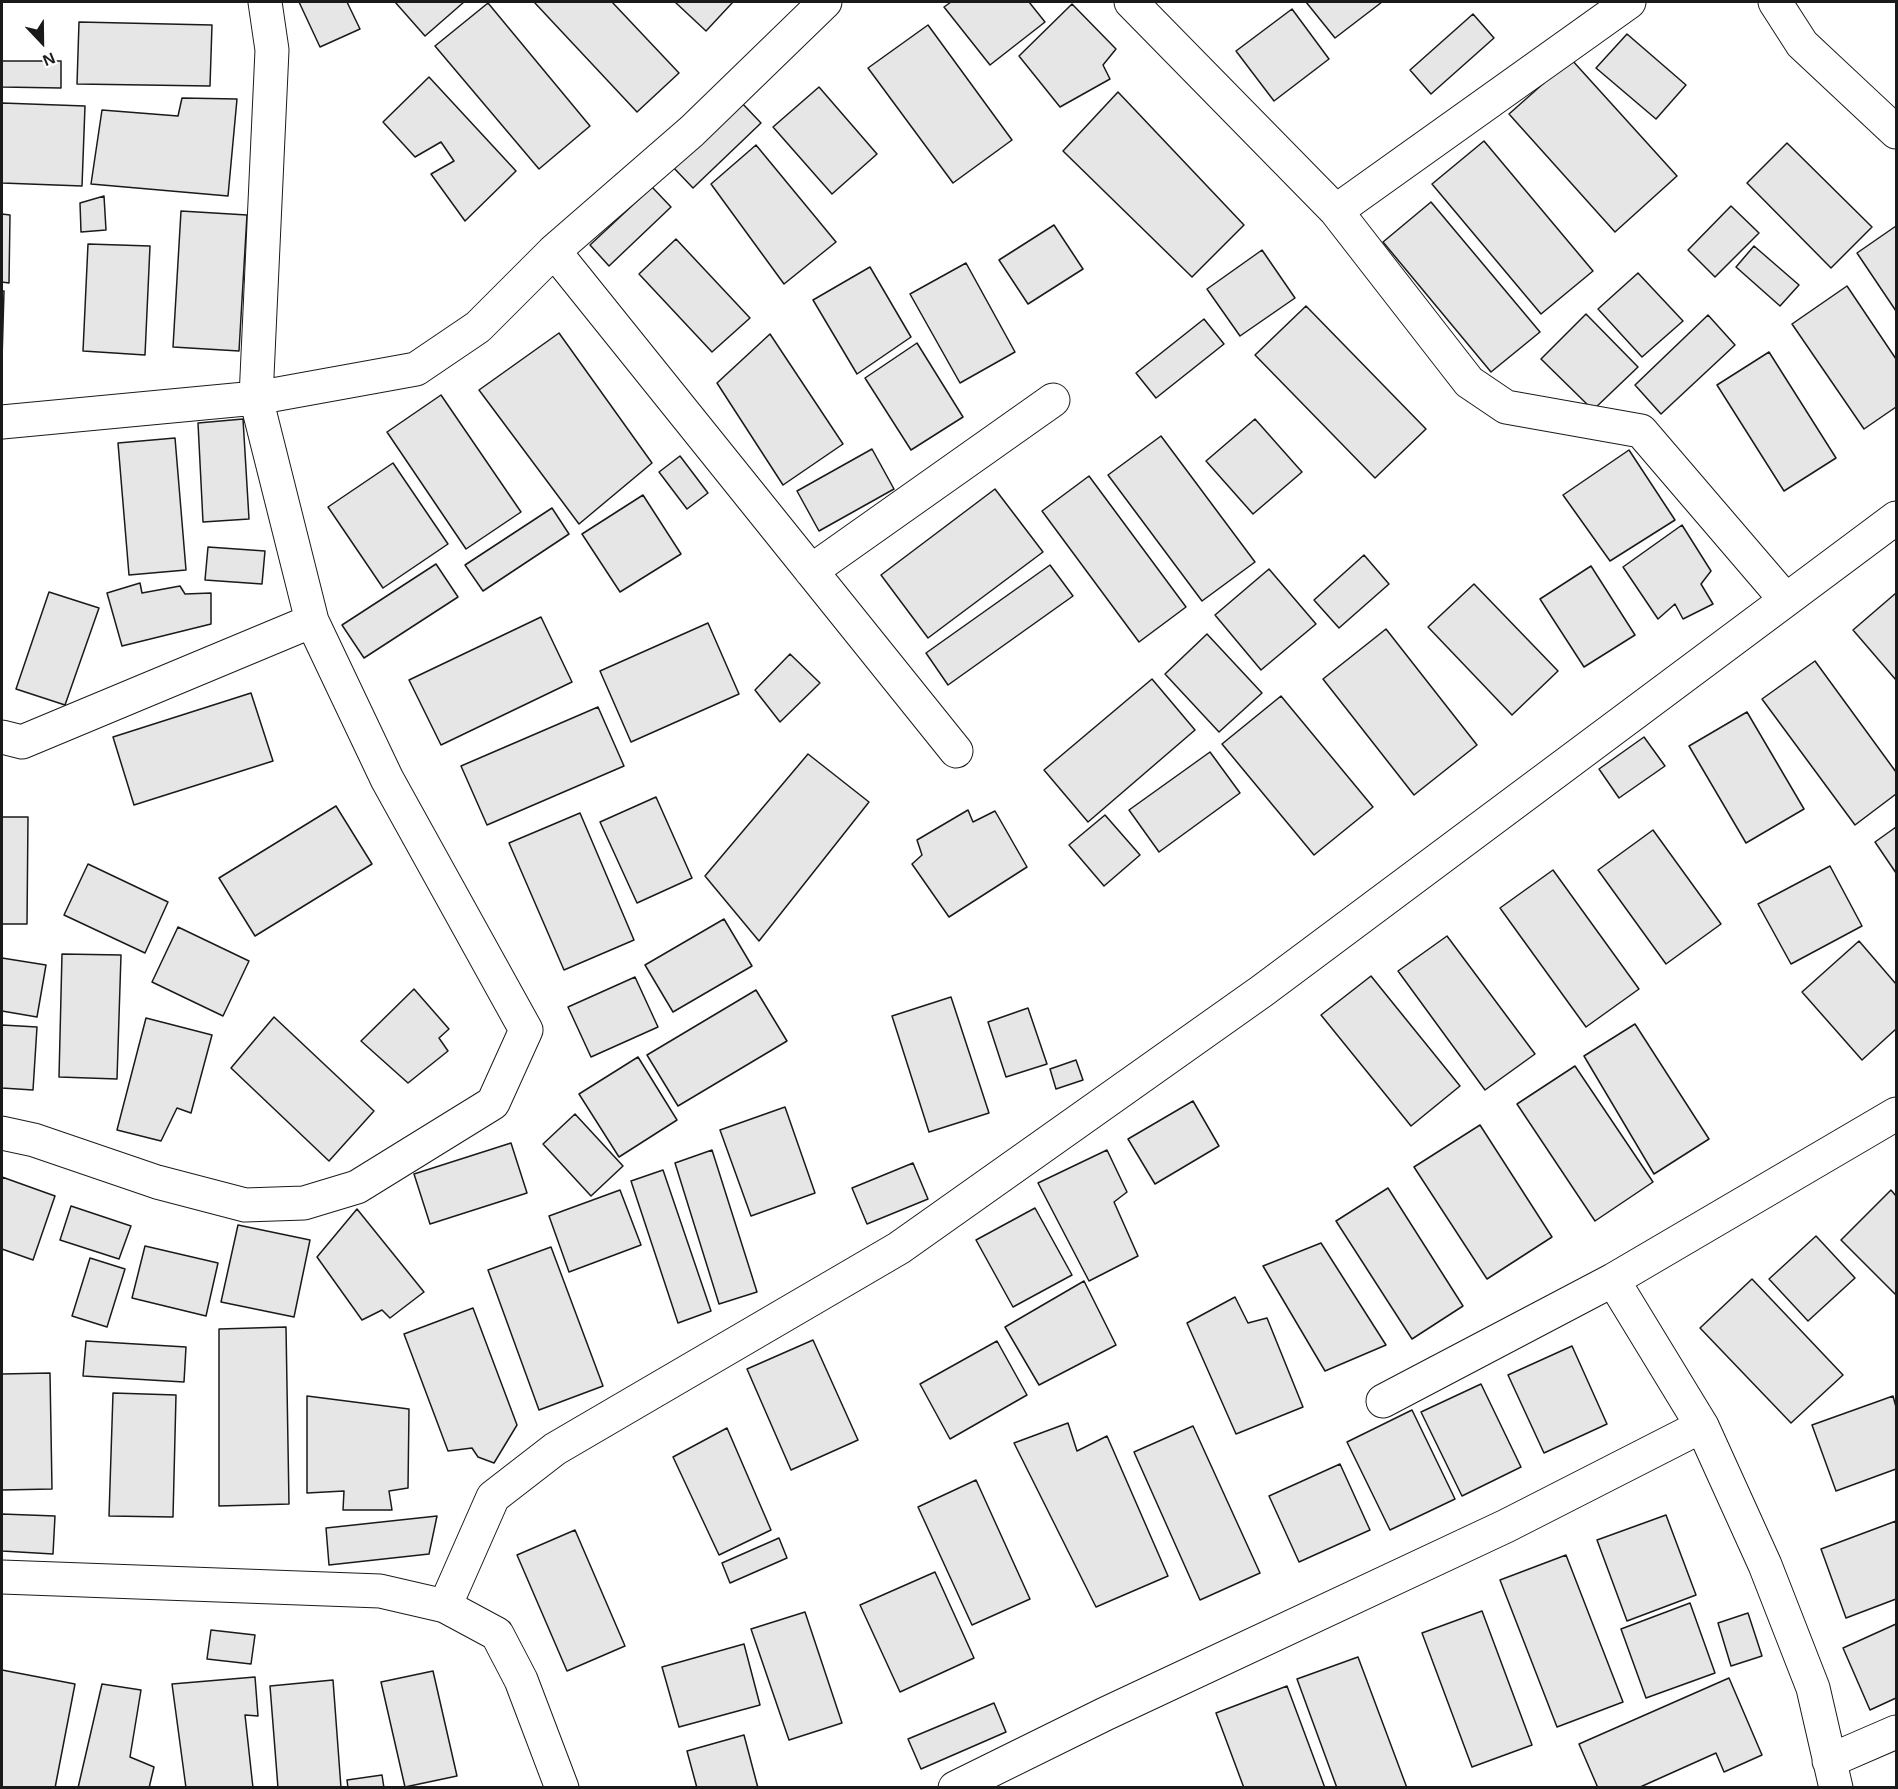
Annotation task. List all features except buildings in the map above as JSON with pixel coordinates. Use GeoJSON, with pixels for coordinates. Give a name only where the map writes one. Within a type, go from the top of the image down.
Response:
{"type":"FeatureCollection","features":[{"type":"Feature","properties":{"kind":"street"},"geometry":{"type":"LineString","coordinates":[[2,1133],[34,1140],[157,1182],[245,1205],[304,1203],[357,1187],[493,1103],[526,1030],[387,779],[312,621],[255,398],[272,51],[265,2]]}},
{"type":"Feature","properties":{"kind":"street"},"geometry":{"type":"LineString","coordinates":[[2,422],[255,398],[416,369],[478,327],[554,251],[692,131],[825,2]]}},
{"type":"Feature","properties":{"kind":"street"},"geometry":{"type":"LineString","coordinates":[[1131,2],[1336,210],[1469,382],[1506,407],[1641,431],[1785,599]]}},
{"type":"Feature","properties":{"kind":"street"},"geometry":{"type":"LineString","coordinates":[[1336,210],[1629,2]]}},
{"type":"Feature","properties":{"kind":"street"},"geometry":{"type":"LineString","coordinates":[[1775,2],[1802,44],[1896,132]]}},
{"type":"Feature","properties":{"kind":"street"},"geometry":{"type":"LineString","coordinates":[[554,251],[956,751]]}},
{"type":"Feature","properties":{"kind":"street"},"geometry":{"type":"LineString","coordinates":[[811,571],[1053,400]]}},
{"type":"Feature","properties":{"kind":"street"},"geometry":{"type":"LineString","coordinates":[[445,1606],[493,1497],[546,1456],[899,1248],[1262,991],[1896,518]]}},
{"type":"Feature","properties":{"kind":"street"},"geometry":{"type":"LineString","coordinates":[[2,737],[22,741],[312,621]]}},
{"type":"Feature","properties":{"kind":"street"},"geometry":{"type":"LineString","coordinates":[[1383,1401],[1613,1280],[1896,1114]]}},
{"type":"Feature","properties":{"kind":"street"},"geometry":{"type":"LineString","coordinates":[[1613,1280],[1702,1426],[1766,1564],[1813,1688],[1833,1774],[1896,1732]]}},
{"type":"Feature","properties":{"kind":"street"},"geometry":{"type":"LineString","coordinates":[[955,1788],[1105,1714],[1506,1526],[1702,1426]]}},
{"type":"Feature","properties":{"kind":"street"},"geometry":{"type":"LineString","coordinates":[[2,1577],[380,1591],[445,1606],[497,1634],[521,1680],[562,1788]]}}]}
